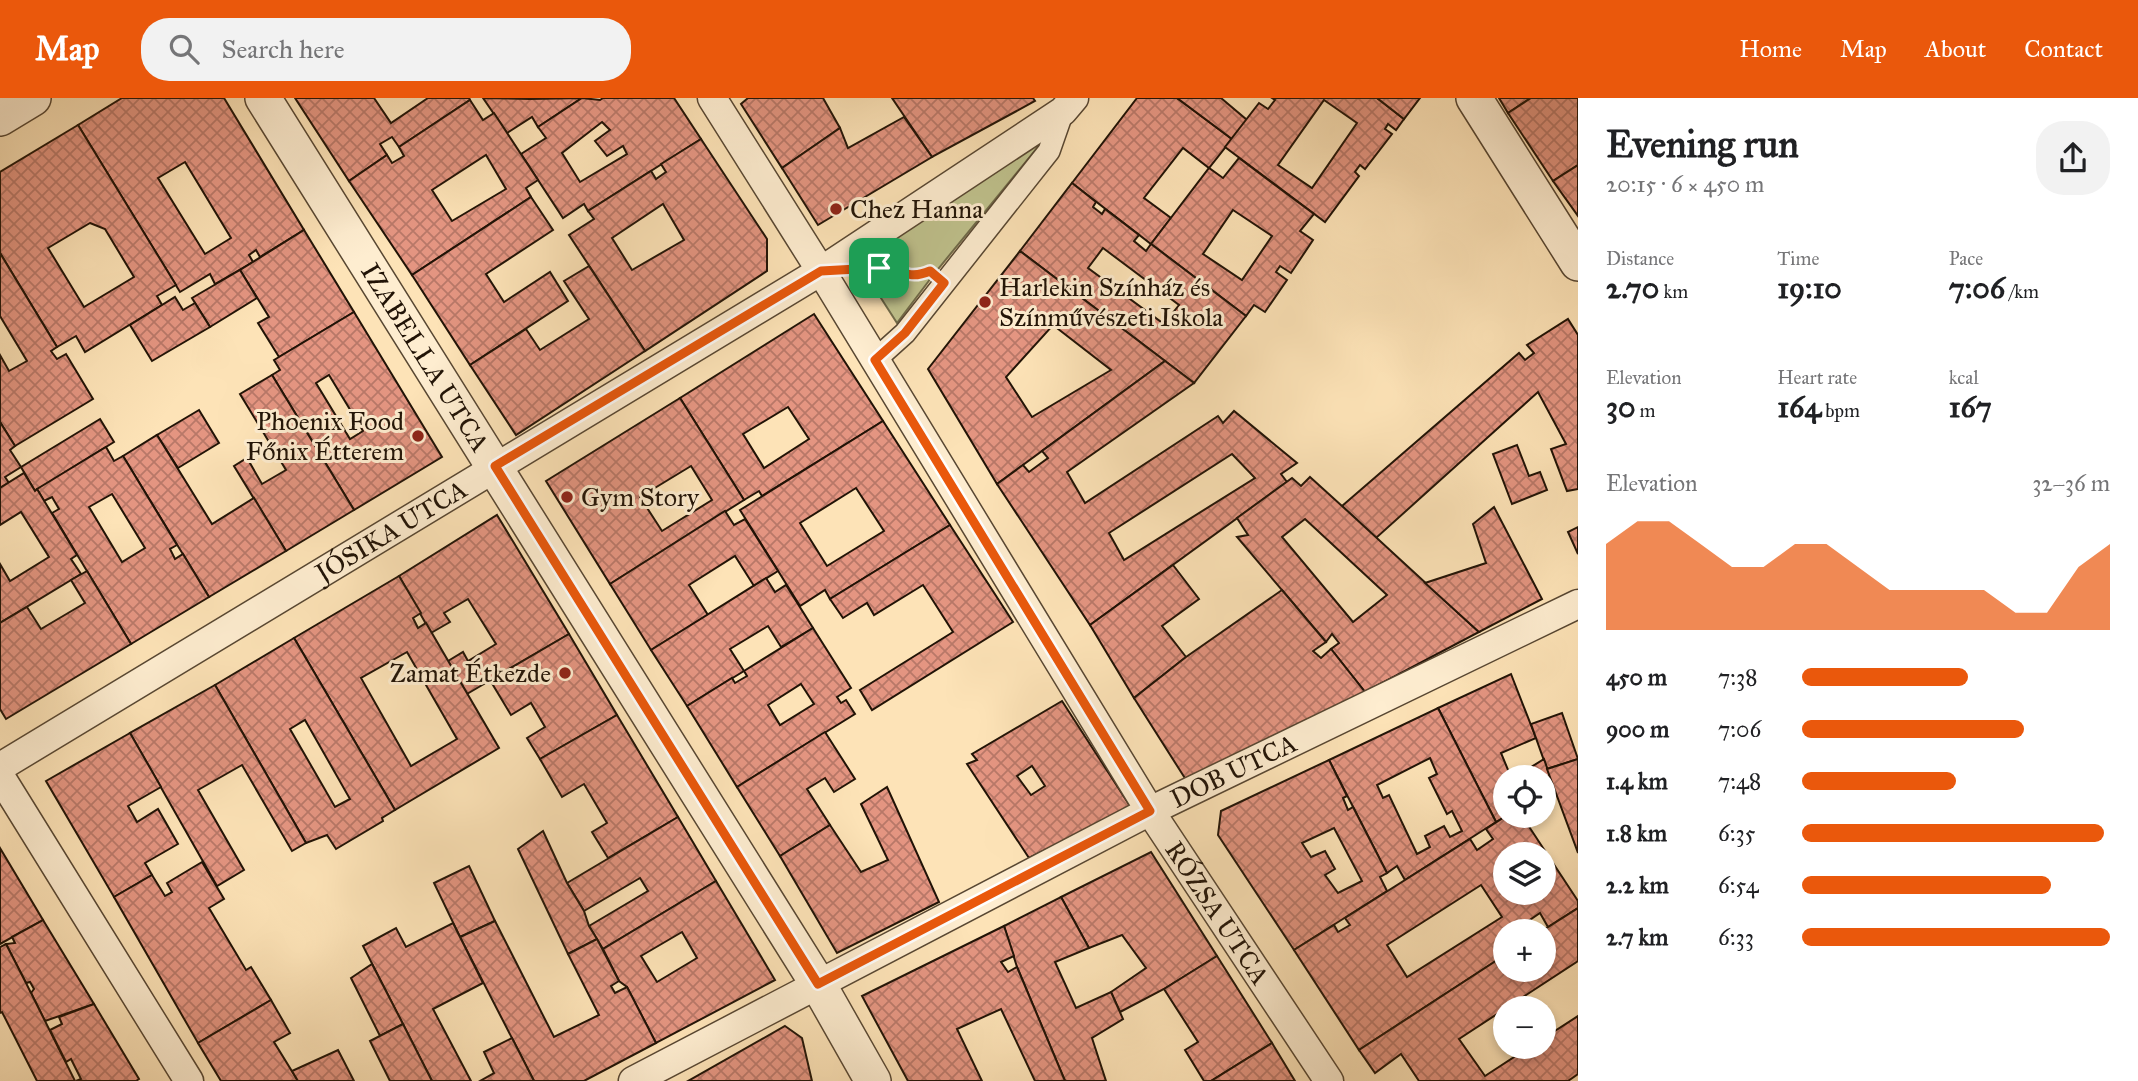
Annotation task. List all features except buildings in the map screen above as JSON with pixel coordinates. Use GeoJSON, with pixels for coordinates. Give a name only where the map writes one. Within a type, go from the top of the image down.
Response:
{"type":"FeatureCollection","features":[{"type":"Feature","properties":{"kind":"street"},"geometry":{"type":"LineString","coordinates":[[0,118],[33,98]]}},
{"type":"Feature","properties":{"kind":"street","name":"IZABELLA UTCA"},"geometry":{"type":"LineString","coordinates":[[263,98],[818,984],[873,1081]]}},
{"type":"Feature","properties":{"kind":"street","name":"RÓZSA UTCA"},"geometry":{"type":"LineString","coordinates":[[712,98],[821,271],[1150,811],[1329,1081]]}},
{"type":"Feature","properties":{"kind":"street"},"geometry":{"type":"LineString","coordinates":[[1474,98],[1578,263]]}},
{"type":"Feature","properties":{"kind":"street","name":"JÓSIKA UTCA"},"geometry":{"type":"LineString","coordinates":[[0,767],[821,271],[1069,104]]}},
{"type":"Feature","properties":{"kind":"street","name":"JÓSIKA UTCA"},"geometry":{"type":"LineString","coordinates":[[875,360],[905,333],[1049,151],[1069,104]]}},
{"type":"Feature","properties":{"kind":"street","name":"DOB UTCA"},"geometry":{"type":"LineString","coordinates":[[633,1081],[1150,811],[1578,604]]}},
{"type":"Feature","properties":{"kind":"street"},"geometry":{"type":"LineString","coordinates":[[0,776],[189,1081]]}},
{"type":"Feature","properties":{"kind":"street"},"geometry":{"type":"LineString","coordinates":[[849,1039],[856,1081]]}},
{"type":"Feature","properties":{"kind":"path"},"geometry":{"type":"LineString","coordinates":[[879,268],[893,267],[899,272],[919,276],[930,271],[944,283]]}},
{"type":"Feature","properties":{"kind":"green space"},"geometry":{"type":"Polygon","coordinates":[[[1027,137],[1038,147],[897,323],[870,281],[879,272],[879,264],[866,245],[1027,137]]]}},
{"type":"Feature","properties":{"kind":"place","name":"Chez Hanna"},"geometry":{"type":"Point","coordinates":[836,209]}},
{"type":"Feature","properties":{"kind":"place","name":"Harlekin Színház és Színművészeti Iskola"},"geometry":{"type":"Point","coordinates":[985,302]}},
{"type":"Feature","properties":{"kind":"place","name":"Phoenix Food Főnix Étterem"},"geometry":{"type":"Point","coordinates":[418,436]}},
{"type":"Feature","properties":{"kind":"place","name":"Gym Story"},"geometry":{"type":"Point","coordinates":[567,497]}},
{"type":"Feature","properties":{"kind":"place","name":"Zamat Étkezde"},"geometry":{"type":"Point","coordinates":[565,673]}},
{"type":"Feature","properties":{"kind":"route"},"geometry":{"type":"LineString","coordinates":[[893,267],[899,272],[919,276],[930,271],[944,283],[905,333],[875,360],[1150,811],[818,984],[495,466],[821,271],[879,268],[893,267]]}}]}
